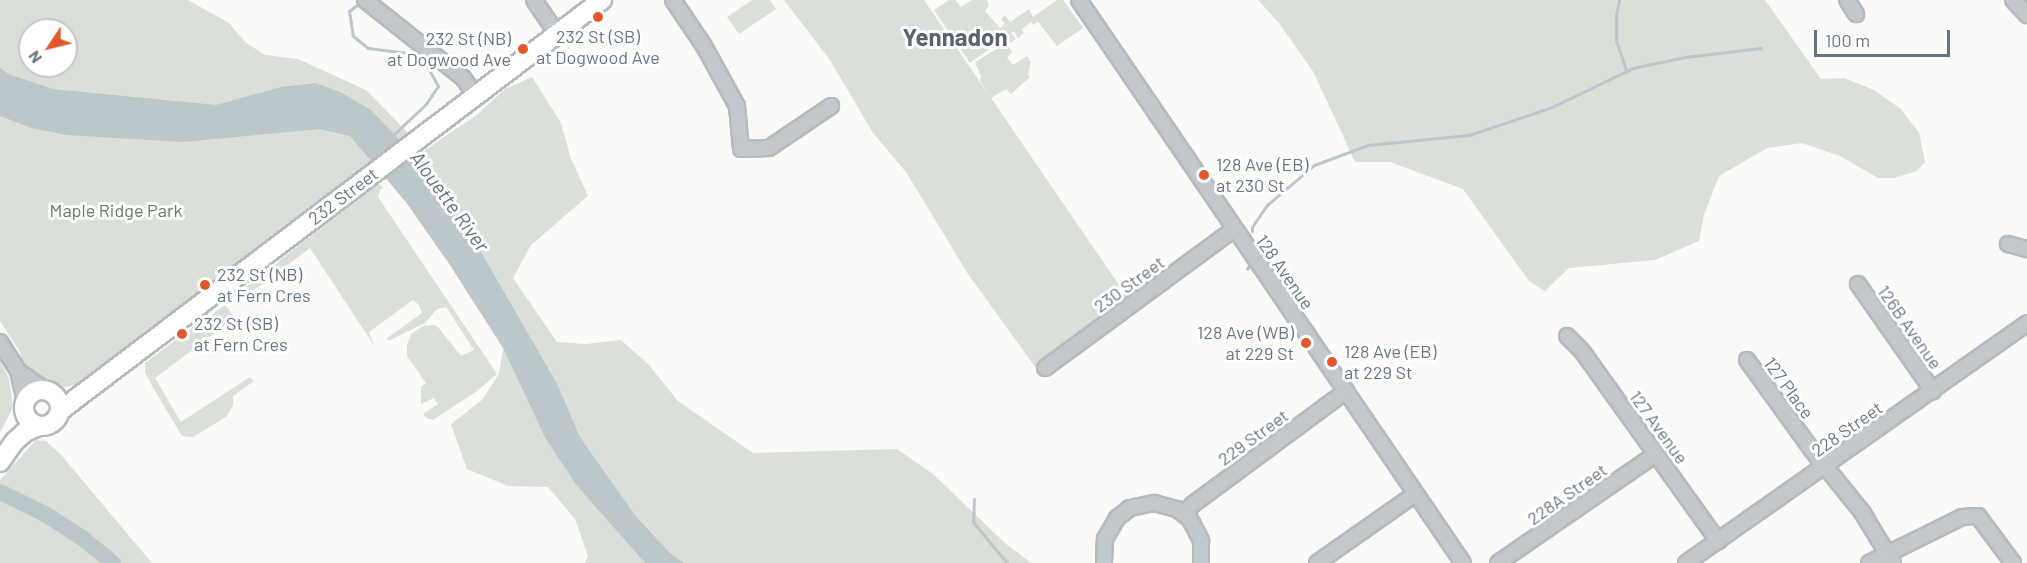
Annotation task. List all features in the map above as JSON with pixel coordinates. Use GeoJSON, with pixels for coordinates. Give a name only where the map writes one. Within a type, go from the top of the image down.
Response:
{"type":"FeatureCollection","features":[{"type":"Feature","properties":{"kind":"main road","name":"232 Street"},"geometry":{"type":"LineString","coordinates":[[61,410],[84,390],[602,0]]}},
{"type":"Feature","properties":{"kind":"main road"},"geometry":{"type":"LineString","coordinates":[[14,442],[24,407],[32,392],[84,390]]}},
{"type":"Feature","properties":{"kind":"main road"},"geometry":{"type":"LineString","coordinates":[[0,462],[14,442],[26,432],[54,422],[61,410],[58,397],[48,391]]}},
{"type":"Feature","properties":{"kind":"main road"},"geometry":{"type":"LineString","coordinates":[[24,407],[28,419],[39,426]]}},
{"type":"Feature","properties":{"kind":"street"},"geometry":{"type":"LineString","coordinates":[[365,0],[463,78],[476,95]]}},
{"type":"Feature","properties":{"kind":"street"},"geometry":{"type":"LineString","coordinates":[[534,0],[557,34]]}},
{"type":"Feature","properties":{"kind":"street"},"geometry":{"type":"LineString","coordinates":[[673,0],[704,46],[737,106],[741,149],[769,148],[831,106]]}},
{"type":"Feature","properties":{"kind":"street","name":"128 Avenue"},"geometry":{"type":"LineString","coordinates":[[1079,0],[1462,563]]}},
{"type":"Feature","properties":{"kind":"street"},"geometry":{"type":"LineString","coordinates":[[1847,0],[1856,14]]}},
{"type":"Feature","properties":{"kind":"street"},"geometry":{"type":"LineString","coordinates":[[2013,0],[2027,15]]}},
{"type":"Feature","properties":{"kind":"street","name":"230 Street"},"geometry":{"type":"LineString","coordinates":[[1045,368],[1234,229]]}},
{"type":"Feature","properties":{"kind":"street"},"geometry":{"type":"LineString","coordinates":[[2008,244],[2027,249]]}},
{"type":"Feature","properties":{"kind":"street","name":"126B Avenue"},"geometry":{"type":"LineString","coordinates":[[1858,285],[1933,391]]}},
{"type":"Feature","properties":{"kind":"street","name":"228 Street"},"geometry":{"type":"LineString","coordinates":[[1686,563],[2027,323]]}},
{"type":"Feature","properties":{"kind":"street","name":"127 Avenue"},"geometry":{"type":"LineString","coordinates":[[1568,336],[1582,351],[1718,541]]}},
{"type":"Feature","properties":{"kind":"street"},"geometry":{"type":"LineString","coordinates":[[0,342],[18,371],[24,407]]}},
{"type":"Feature","properties":{"kind":"street","name":"127 Place"},"geometry":{"type":"LineString","coordinates":[[1747,360],[1825,465]]}},
{"type":"Feature","properties":{"kind":"street"},"geometry":{"type":"LineString","coordinates":[[18,371],[48,391]]}},
{"type":"Feature","properties":{"kind":"street","name":"229 Street"},"geometry":{"type":"LineString","coordinates":[[1184,514],[1192,505],[1346,391]]}},
{"type":"Feature","properties":{"kind":"street","name":"228A Street"},"geometry":{"type":"LineString","coordinates":[[1498,563],[1656,454]]}},
{"type":"Feature","properties":{"kind":"street"},"geometry":{"type":"LineString","coordinates":[[1825,465],[1862,512],[1891,558]]}},
{"type":"Feature","properties":{"kind":"street"},"geometry":{"type":"LineString","coordinates":[[1317,563],[1415,494]]}},
{"type":"Feature","properties":{"kind":"street"},"geometry":{"type":"LineString","coordinates":[[1104,563],[1103,548],[1107,532],[1117,518],[1130,508],[1145,503],[1162,503],[1184,514],[1199,533],[1202,549],[1201,563]]}},
{"type":"Feature","properties":{"kind":"street"},"geometry":{"type":"LineString","coordinates":[[1869,563],[1891,558],[1962,517],[1978,516],[2013,563]]}},
{"type":"Feature","properties":{"kind":"green space","name":"Maple Ridge Park"},"geometry":{"type":"Polygon","coordinates":[[[0,0],[188,0],[229,23],[245,42],[265,55],[298,59],[366,90],[415,140],[405,147],[398,140],[78,384],[65,387],[49,385],[23,367],[20,352],[0,321],[0,0]]]}},
{"type":"Feature","properties":{"kind":"green space"},"geometry":{"type":"Polygon","coordinates":[[[752,0],[770,0],[776,9],[739,34],[727,17],[752,0]]]}},
{"type":"Feature","properties":{"kind":"green space"},"geometry":{"type":"Polygon","coordinates":[[[784,0],[924,0],[989,95],[980,80],[981,76],[975,62],[1002,46],[1009,35],[970,63],[934,10],[949,0],[955,0],[961,7],[972,0],[987,0],[989,6],[985,11],[1000,28],[1005,24],[1001,19],[1005,15],[1010,22],[1029,9],[1033,17],[1057,0],[1063,0],[1083,28],[1057,46],[1038,22],[1033,25],[1031,22],[1022,29],[1024,33],[1018,38],[1014,31],[1011,33],[1016,39],[1008,44],[1012,52],[1007,58],[1013,65],[1027,56],[1031,62],[1028,74],[1030,77],[1011,94],[1006,89],[991,98],[1132,304],[1038,371],[968,274],[906,172],[873,133],[830,60],[784,0]]]}},
{"type":"Feature","properties":{"kind":"green space"},"geometry":{"type":"Polygon","coordinates":[[[1258,0],[1765,0],[1821,79],[1844,78],[1874,90],[1901,109],[1919,133],[1925,162],[1917,171],[1894,178],[1878,178],[1840,156],[1802,143],[1767,148],[1719,176],[1704,215],[1699,241],[1655,260],[1569,268],[1545,291],[1529,281],[1463,189],[1390,162],[1355,162],[1314,73],[1279,23],[1258,0]]]}},
{"type":"Feature","properties":{"kind":"green space"},"geometry":{"type":"Polygon","coordinates":[[[532,77],[561,123],[571,159],[588,196],[531,245],[513,278],[557,342],[586,344],[621,340],[648,364],[678,401],[753,453],[897,449],[933,474],[1006,544],[1031,563],[684,563],[669,552],[635,515],[580,437],[558,385],[450,198],[424,165],[424,151],[478,114],[505,89],[532,77]]]}},
{"type":"Feature","properties":{"kind":"green space"},"geometry":{"type":"Polygon","coordinates":[[[378,183],[384,188],[381,189],[378,197],[497,374],[477,391],[433,420],[426,418],[423,414],[438,404],[434,398],[421,404],[421,387],[426,383],[407,356],[407,346],[411,334],[423,326],[434,325],[461,356],[474,350],[446,307],[437,309],[425,323],[388,341],[387,338],[422,313],[419,305],[413,300],[369,332],[375,347],[310,248],[238,302],[241,310],[236,299],[236,294],[255,280],[262,280],[280,260],[378,183]]]}},
{"type":"Feature","properties":{"kind":"green space"},"geometry":{"type":"Polygon","coordinates":[[[225,305],[235,318],[155,378],[181,422],[250,377],[254,381],[233,396],[233,405],[226,417],[193,437],[182,436],[152,386],[145,372],[145,363],[177,339],[179,341],[187,336],[185,333],[225,305]]]}},
{"type":"Feature","properties":{"kind":"green space"},"geometry":{"type":"Polygon","coordinates":[[[503,348],[545,438],[577,486],[645,563],[585,563],[588,556],[575,519],[548,487],[508,486],[467,469],[451,424],[482,400],[499,374],[503,348]]]}},
{"type":"Feature","properties":{"kind":"green space"},"geometry":{"type":"Polygon","coordinates":[[[0,360],[9,379],[13,407],[0,433],[0,360]]]}},
{"type":"Feature","properties":{"kind":"green space"},"geometry":{"type":"Polygon","coordinates":[[[36,440],[46,441],[62,456],[152,563],[0,563],[0,480],[36,440]]]}},
{"type":"Feature","properties":{"kind":"water","name":"Alouette River"},"geometry":{"type":"Polygon","coordinates":[[[0,68],[18,78],[53,89],[216,105],[281,87],[315,83],[340,92],[371,110],[424,165],[450,198],[558,385],[580,437],[635,515],[669,552],[684,563],[645,563],[577,486],[545,438],[503,348],[448,262],[405,201],[350,136],[320,129],[184,142],[66,135],[32,128],[0,116],[0,68]]]}},
{"type":"Feature","properties":{"kind":"waterway"},"geometry":{"type":"LineString","coordinates":[[1619,0],[1616,15],[1616,40],[1626,71]]}},
{"type":"Feature","properties":{"kind":"waterway"},"geometry":{"type":"LineString","coordinates":[[357,5],[349,11],[353,36],[368,48],[408,53],[427,66],[438,86],[426,104],[394,134]]}},
{"type":"Feature","properties":{"kind":"waterway"},"geometry":{"type":"LineString","coordinates":[[1252,231],[1252,227],[1267,205],[1314,165],[1368,145],[1469,135],[1552,107],[1633,68],[1685,57],[1760,48]]}},
{"type":"Feature","properties":{"kind":"waterway"},"geometry":{"type":"LineString","coordinates":[[1247,269],[1249,265]]}},
{"type":"Feature","properties":{"kind":"waterway"},"geometry":{"type":"LineString","coordinates":[[0,492],[45,514],[81,537],[113,563]]}},
{"type":"Feature","properties":{"kind":"waterway"},"geometry":{"type":"LineString","coordinates":[[974,499],[973,522],[1007,563]]}},
{"type":"Feature","properties":{"kind":"place","name":"232 St (SB) at Dogwood Ave"},"geometry":{"type":"Point","coordinates":[598,17]}},
{"type":"Feature","properties":{"kind":"place","name":"232 St (NB) at Dogwood Ave"},"geometry":{"type":"Point","coordinates":[523,49]}},
{"type":"Feature","properties":{"kind":"place","name":"128 Ave (EB) at 230 St"},"geometry":{"type":"Point","coordinates":[1204,175]}},
{"type":"Feature","properties":{"kind":"place","name":"232 St (NB) at Fern Cres"},"geometry":{"type":"Point","coordinates":[205,285]}},
{"type":"Feature","properties":{"kind":"place","name":"232 St (SB) at Fern Cres"},"geometry":{"type":"Point","coordinates":[182,334]}},
{"type":"Feature","properties":{"kind":"place","name":"128 Ave (WB) at 229 St"},"geometry":{"type":"Point","coordinates":[1306,343]}},
{"type":"Feature","properties":{"kind":"place","name":"128 Ave (EB) at 229 St"},"geometry":{"type":"Point","coordinates":[1332,362]}},
{"type":"Feature","properties":{"kind":"district","name":"Yennadon"},"geometry":{"type":"Point","coordinates":[955,37]}}]}
